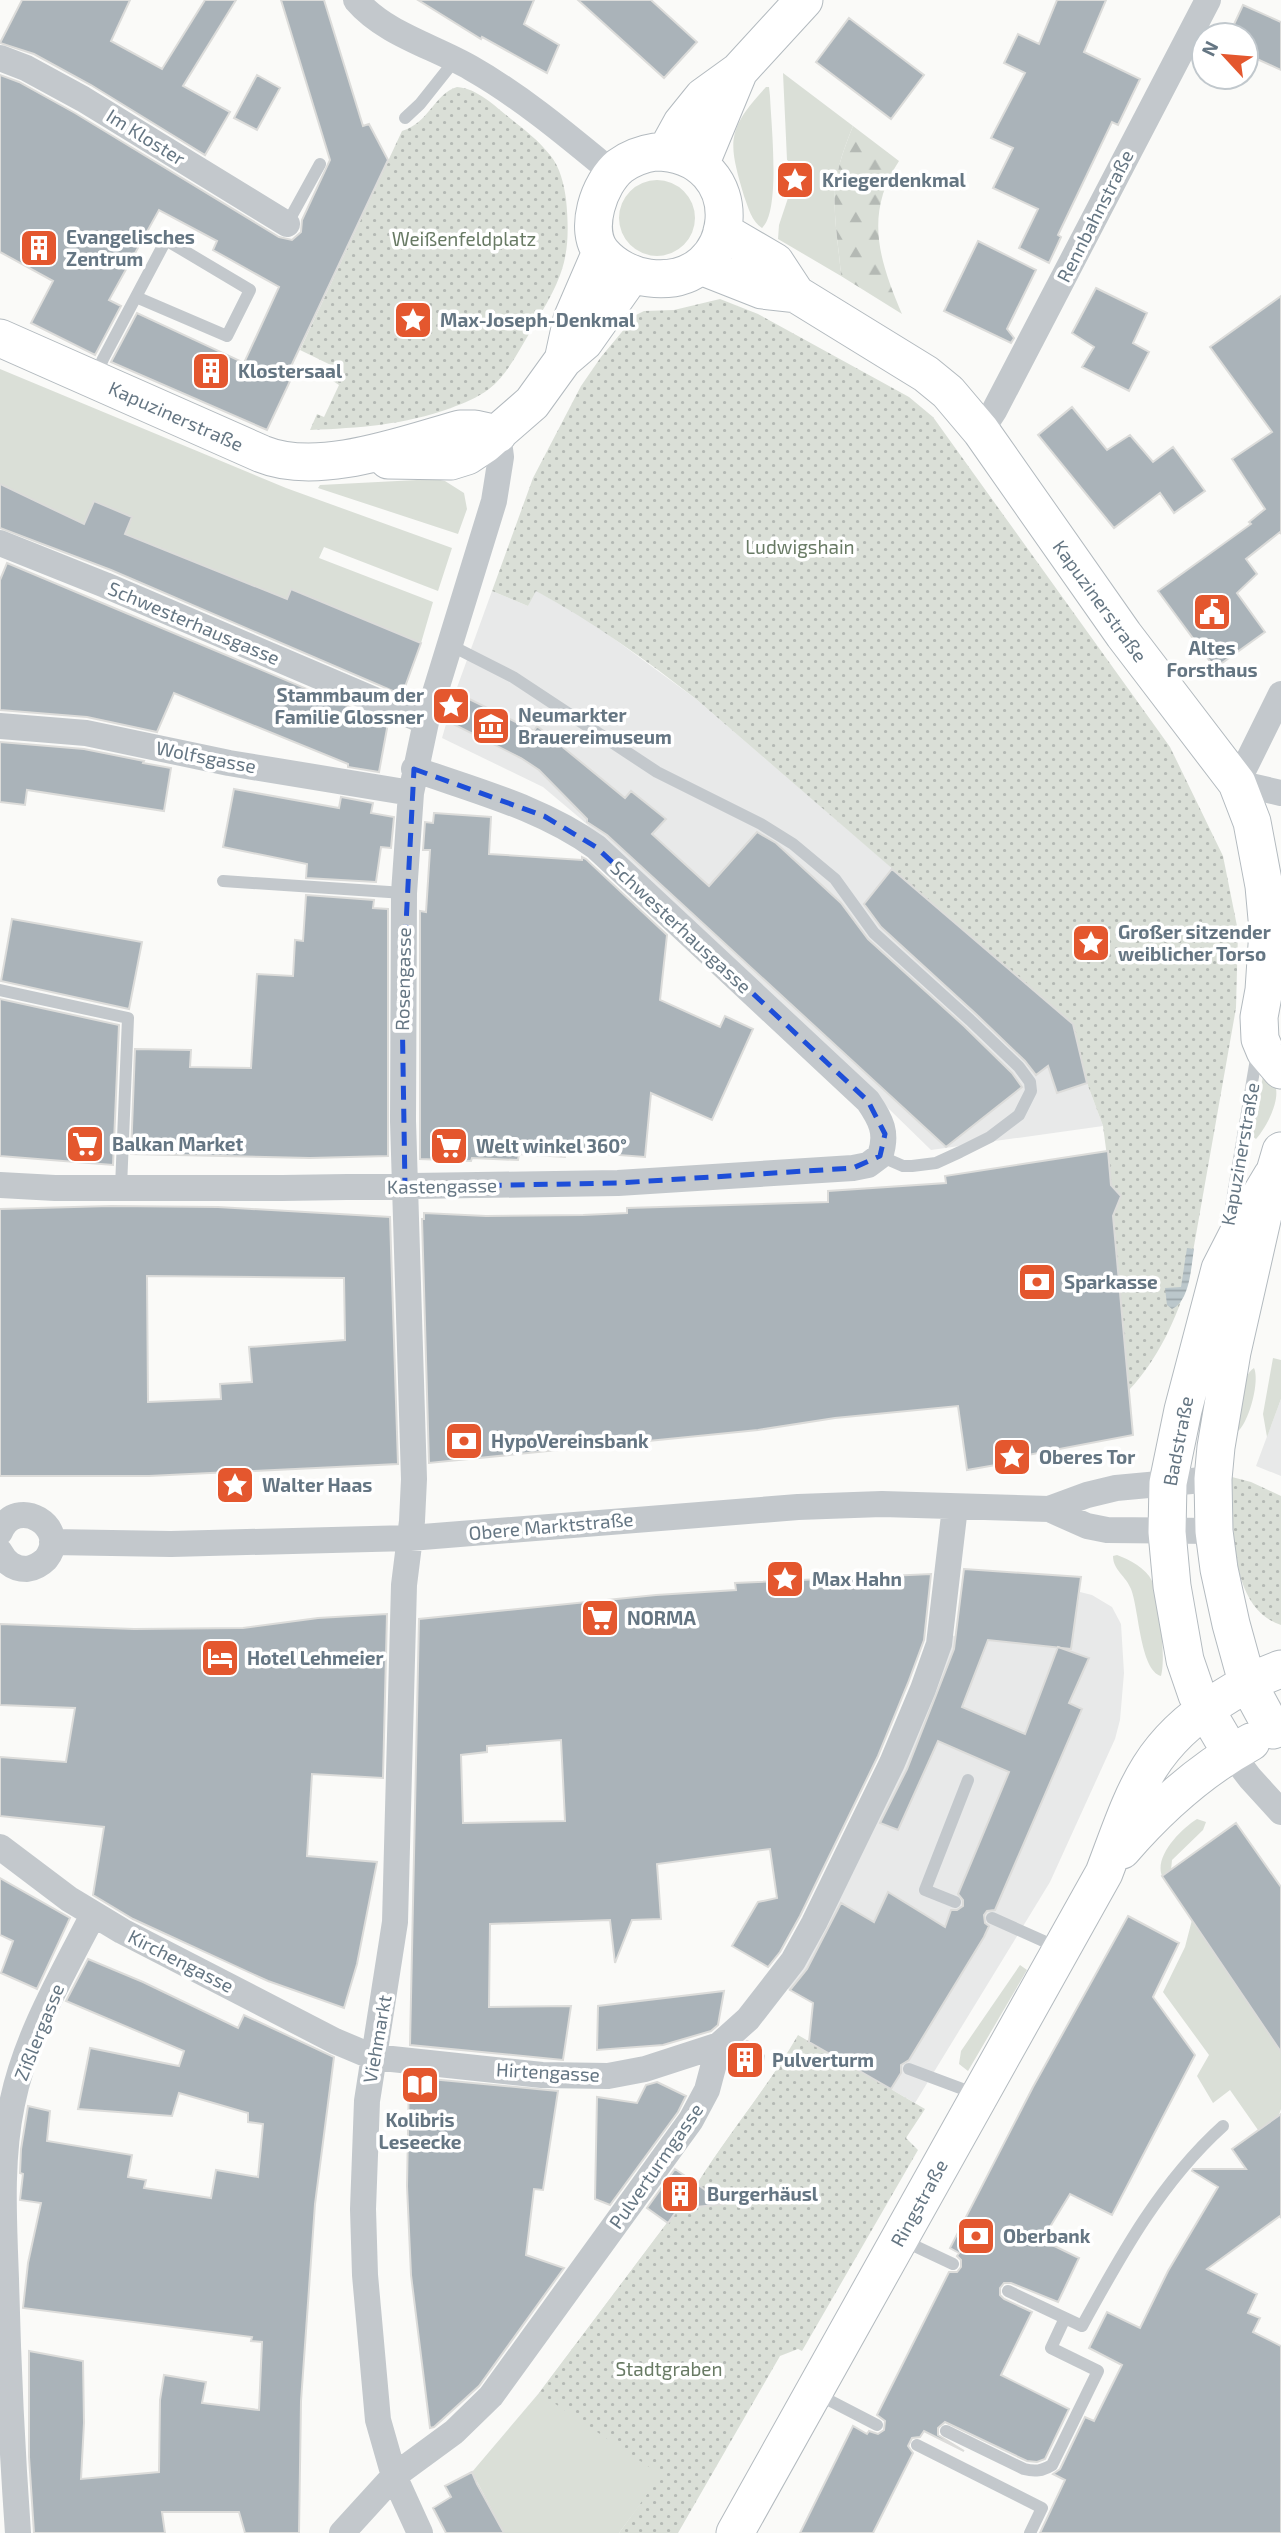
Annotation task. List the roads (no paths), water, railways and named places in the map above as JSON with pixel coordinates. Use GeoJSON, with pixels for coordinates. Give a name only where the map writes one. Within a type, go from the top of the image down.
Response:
{"type":"FeatureCollection","features":[{"type":"Feature","properties":{"kind":"street"},"geometry":{"type":"LineString","coordinates":[[356,0],[374,17],[400,33],[455,60],[515,96],[613,173]]}},
{"type":"Feature","properties":{"kind":"street"},"geometry":{"type":"LineString","coordinates":[[666,152],[695,106],[739,71],[804,0]]}},
{"type":"Feature","properties":{"kind":"street","name":"Rennbahnstraße"},"geometry":{"type":"LineString","coordinates":[[981,431],[994,411],[1208,0]]}},
{"type":"Feature","properties":{"kind":"street","name":"Im Kloster"},"geometry":{"type":"LineString","coordinates":[[0,58],[38,74],[83,99],[287,224]]}},
{"type":"Feature","properties":{"kind":"street"},"geometry":{"type":"LineString","coordinates":[[700,165],[739,71]]}},
{"type":"Feature","properties":{"kind":"street"},"geometry":{"type":"LineString","coordinates":[[666,152],[683,156],[700,165],[712,176],[721,193],[724,212],[722,231],[712,253],[701,266],[674,278],[655,279],[632,274],[614,264],[601,252],[596,238],[596,214],[602,190],[613,173],[636,156],[666,152]]}},
{"type":"Feature","properties":{"kind":"street","name":"Kapuzinerstraße"},"geometry":{"type":"LineString","coordinates":[[722,231],[775,262],[796,293],[926,374],[948,392],[981,431],[1124,635],[1237,783],[1252,822],[1264,886],[1268,930],[1273,997],[1259,1017],[1260,1039],[1265,1051],[1281,1070]]}},
{"type":"Feature","properties":{"kind":"street"},"geometry":{"type":"LineString","coordinates":[[563,360],[572,319],[601,252]]}},
{"type":"Feature","properties":{"kind":"street","name":"Kapuzinerstraße"},"geometry":{"type":"LineString","coordinates":[[701,266],[762,290],[796,293]]}},
{"type":"Feature","properties":{"kind":"street"},"geometry":{"type":"LineString","coordinates":[[498,433],[532,403],[563,360],[584,342],[632,274]]}},
{"type":"Feature","properties":{"kind":"street","name":"Kapuzinerstraße"},"geometry":{"type":"LineString","coordinates":[[0,338],[272,458],[298,463],[360,457],[460,429],[498,433]]}},
{"type":"Feature","properties":{"kind":"street","name":"Rosengasse"},"geometry":{"type":"LineString","coordinates":[[410,1538],[414,1479],[402,1121],[404,893],[413,781],[426,722],[494,501],[501,457],[498,433]]}},
{"type":"Feature","properties":{"kind":"street","name":"Schwesterhausgasse"},"geometry":{"type":"LineString","coordinates":[[0,543],[426,722]]}},
{"type":"Feature","properties":{"kind":"street"},"geometry":{"type":"LineString","coordinates":[[1281,694],[1237,783],[1281,793]]}},
{"type":"Feature","properties":{"kind":"street","name":"Wolfsgasse"},"geometry":{"type":"LineString","coordinates":[[0,726],[86,733],[229,763],[413,781]]}},
{"type":"Feature","properties":{"kind":"street","name":"Schwesterhausgasse"},"geometry":{"type":"LineString","coordinates":[[413,781],[544,816],[596,847],[868,1101],[885,1133],[880,1156]]}},
{"type":"Feature","properties":{"kind":"street","name":"Kastengasse"},"geometry":{"type":"LineString","coordinates":[[0,1185],[55,1188],[618,1184],[853,1168],[868,1165],[880,1156]]}},
{"type":"Feature","properties":{"kind":"street","name":"Badstraße"},"geometry":{"type":"LineString","coordinates":[[1231,1753],[1205,1709],[1189,1672],[1177,1626],[1167,1532],[1168,1483],[1182,1410],[1220,1269],[1277,1163]]}},
{"type":"Feature","properties":{"kind":"street","name":"Badstraße"},"geometry":{"type":"LineString","coordinates":[[1277,1163],[1231,1359],[1213,1479],[1214,1531],[1231,1624],[1248,1682],[1278,1734]]}},
{"type":"Feature","properties":{"kind":"street","name":"Obere Marktstraße"},"geometry":{"type":"LineString","coordinates":[[52,1542],[171,1544],[410,1538],[798,1507],[882,1504],[1049,1509],[1100,1491],[1213,1479]]}},
{"type":"Feature","properties":{"kind":"street"},"geometry":{"type":"LineString","coordinates":[[719,2045],[741,2026],[768,1996],[793,1961],[892,1763],[939,1644],[954,1507]]}},
{"type":"Feature","properties":{"kind":"street","name":"Obere Marktstraße"},"geometry":{"type":"LineString","coordinates":[[1049,1509],[1094,1528],[1121,1532],[1214,1531]]}},
{"type":"Feature","properties":{"kind":"street"},"geometry":{"type":"LineString","coordinates":[[0,1532],[8,1520],[16,1516],[33,1515],[47,1525],[52,1542],[47,1558],[34,1567],[9,1564],[0,1552]]}},
{"type":"Feature","properties":{"kind":"street","name":"Viehmarkt"},"geometry":{"type":"LineString","coordinates":[[410,1538],[404,1585],[395,1922],[373,2057],[365,2132],[363,2209],[365,2275],[377,2420],[394,2476],[420,2533]]}},
{"type":"Feature","properties":{"kind":"street","name":"Ringstraße"},"geometry":{"type":"LineString","coordinates":[[735,2533],[1104,1873],[1127,1812],[1152,1762],[1172,1735],[1205,1709],[1248,1682],[1281,1669]]}},
{"type":"Feature","properties":{"kind":"street","name":"Ringstraße"},"geometry":{"type":"LineString","coordinates":[[1104,1873],[1154,1815],[1190,1782],[1231,1753],[1278,1734]]}},
{"type":"Feature","properties":{"kind":"street"},"geometry":{"type":"LineString","coordinates":[[1231,1753],[1281,1812]]}},
{"type":"Feature","properties":{"kind":"street","name":"Kirchengasse"},"geometry":{"type":"LineString","coordinates":[[0,1847],[93,1915],[335,2041],[373,2057]]}},
{"type":"Feature","properties":{"kind":"street","name":"Zißlergasse"},"geometry":{"type":"LineString","coordinates":[[18,2533],[5,2414],[4,2211],[8,2133],[12,2103],[34,2039],[93,1915]]}},
{"type":"Feature","properties":{"kind":"street","name":"Hirtengasse"},"geometry":{"type":"LineString","coordinates":[[373,2057],[542,2075],[598,2077],[645,2069],[719,2045]]}},
{"type":"Feature","properties":{"kind":"street","name":"Pulverturmgasse"},"geometry":{"type":"LineString","coordinates":[[342,2533],[394,2476],[474,2414],[491,2396],[691,2120],[707,2091],[719,2045]]}},
{"type":"Feature","properties":{"kind":"lane"},"geometry":{"type":"LineString","coordinates":[[405,118],[420,104],[455,60]]}},
{"type":"Feature","properties":{"kind":"lane"},"geometry":{"type":"LineString","coordinates":[[287,224],[320,164]]}},
{"type":"Feature","properties":{"kind":"lane"},"geometry":{"type":"LineString","coordinates":[[99,368],[136,297],[166,240],[250,290],[227,336],[136,297]]}},
{"type":"Feature","properties":{"kind":"lane"},"geometry":{"type":"LineString","coordinates":[[450,645],[513,677],[657,772],[744,814],[793,844],[835,880],[874,933],[970,1020],[1019,1067],[1030,1082],[1031,1091],[1019,1115],[990,1137],[960,1152],[936,1163],[912,1166],[903,1166],[880,1156]]}},
{"type":"Feature","properties":{"kind":"lane"},"geometry":{"type":"LineString","coordinates":[[223,881],[404,893]]}},
{"type":"Feature","properties":{"kind":"lane"},"geometry":{"type":"LineString","coordinates":[[0,990],[128,1018],[121,1187]]}},
{"type":"Feature","properties":{"kind":"lane","name":"Kapuzinerstraße"},"geometry":{"type":"LineString","coordinates":[[1220,1269],[1260,1039]]}},
{"type":"Feature","properties":{"kind":"lane"},"geometry":{"type":"LineString","coordinates":[[955,1902],[925,1889],[968,1780]]}},
{"type":"Feature","properties":{"kind":"lane"},"geometry":{"type":"LineString","coordinates":[[992,1918],[1062,1949]]}},
{"type":"Feature","properties":{"kind":"lane"},"geometry":{"type":"LineString","coordinates":[[909,2069],[979,2096]]}},
{"type":"Feature","properties":{"kind":"lane"},"geometry":{"type":"LineString","coordinates":[[1008,2291],[1083,2326],[1129,2242],[1157,2200],[1182,2166],[1223,2126]]}},
{"type":"Feature","properties":{"kind":"lane"},"geometry":{"type":"LineString","coordinates":[[899,2239],[953,2264]]}},
{"type":"Feature","properties":{"kind":"lane"},"geometry":{"type":"LineString","coordinates":[[946,2431],[1024,2469],[1034,2472],[1045,2470],[1052,2465],[1098,2371],[1051,2348],[1065,2318]]}},
{"type":"Feature","properties":{"kind":"lane"},"geometry":{"type":"LineString","coordinates":[[813,2392],[877,2425]]}},
{"type":"Feature","properties":{"kind":"lane"},"geometry":{"type":"LineString","coordinates":[[917,2445],[1042,2508],[1030,2533]]}},
{"type":"Feature","properties":{"kind":"place","name":"Kriegerdenkmal"},"geometry":{"type":"Point","coordinates":[795,180]}},
{"type":"Feature","properties":{"kind":"place","name":"Evangelisches Zentrum"},"geometry":{"type":"Point","coordinates":[39,248]}},
{"type":"Feature","properties":{"kind":"place","name":"Max-Joseph-Denkmal"},"geometry":{"type":"Point","coordinates":[413,320]}},
{"type":"Feature","properties":{"kind":"place","name":"Klostersaal"},"geometry":{"type":"Point","coordinates":[211,371]}},
{"type":"Feature","properties":{"kind":"place","name":"Altes Forsthaus"},"geometry":{"type":"Point","coordinates":[1212,612]}},
{"type":"Feature","properties":{"kind":"place","name":"Stammbaum der Familie Glossner"},"geometry":{"type":"Point","coordinates":[451,706]}},
{"type":"Feature","properties":{"kind":"place","name":"Neumarkter Brauereimuseum"},"geometry":{"type":"Point","coordinates":[491,726]}},
{"type":"Feature","properties":{"kind":"place","name":"Großer sitzender weiblicher Torso"},"geometry":{"type":"Point","coordinates":[1091,943]}},
{"type":"Feature","properties":{"kind":"place","name":"Balkan Market"},"geometry":{"type":"Point","coordinates":[85,1144]}},
{"type":"Feature","properties":{"kind":"place","name":"Welt winkel 360°"},"geometry":{"type":"Point","coordinates":[449,1146]}},
{"type":"Feature","properties":{"kind":"place","name":"Sparkasse"},"geometry":{"type":"Point","coordinates":[1037,1282]}},
{"type":"Feature","properties":{"kind":"place","name":"HypoVereinsbank"},"geometry":{"type":"Point","coordinates":[464,1441]}},
{"type":"Feature","properties":{"kind":"place","name":"Oberes Tor"},"geometry":{"type":"Point","coordinates":[1012,1457]}},
{"type":"Feature","properties":{"kind":"place","name":"Walter Haas"},"geometry":{"type":"Point","coordinates":[235,1485]}},
{"type":"Feature","properties":{"kind":"place","name":"Max Hahn"},"geometry":{"type":"Point","coordinates":[785,1579]}},
{"type":"Feature","properties":{"kind":"place","name":"NORMA"},"geometry":{"type":"Point","coordinates":[600,1618]}},
{"type":"Feature","properties":{"kind":"place","name":"Hotel Lehmeier"},"geometry":{"type":"Point","coordinates":[220,1658]}},
{"type":"Feature","properties":{"kind":"place","name":"Pulverturm"},"geometry":{"type":"Point","coordinates":[745,2060]}},
{"type":"Feature","properties":{"kind":"place","name":"Kolibris Leseecke"},"geometry":{"type":"Point","coordinates":[420,2085]}},
{"type":"Feature","properties":{"kind":"place","name":"Burgerhäusl"},"geometry":{"type":"Point","coordinates":[680,2194]}},
{"type":"Feature","properties":{"kind":"place","name":"Oberbank"},"geometry":{"type":"Point","coordinates":[976,2236]}},
{"type":"Feature","properties":{"kind":"park label","name":"Weißenfeldplatz"},"geometry":{"type":"Point","coordinates":[464,239]}},
{"type":"Feature","properties":{"kind":"park label","name":"Ludwigshain"},"geometry":{"type":"Point","coordinates":[800,547]}},
{"type":"Feature","properties":{"kind":"park label","name":"Stadtgraben"},"geometry":{"type":"Point","coordinates":[669,2369]}}]}
